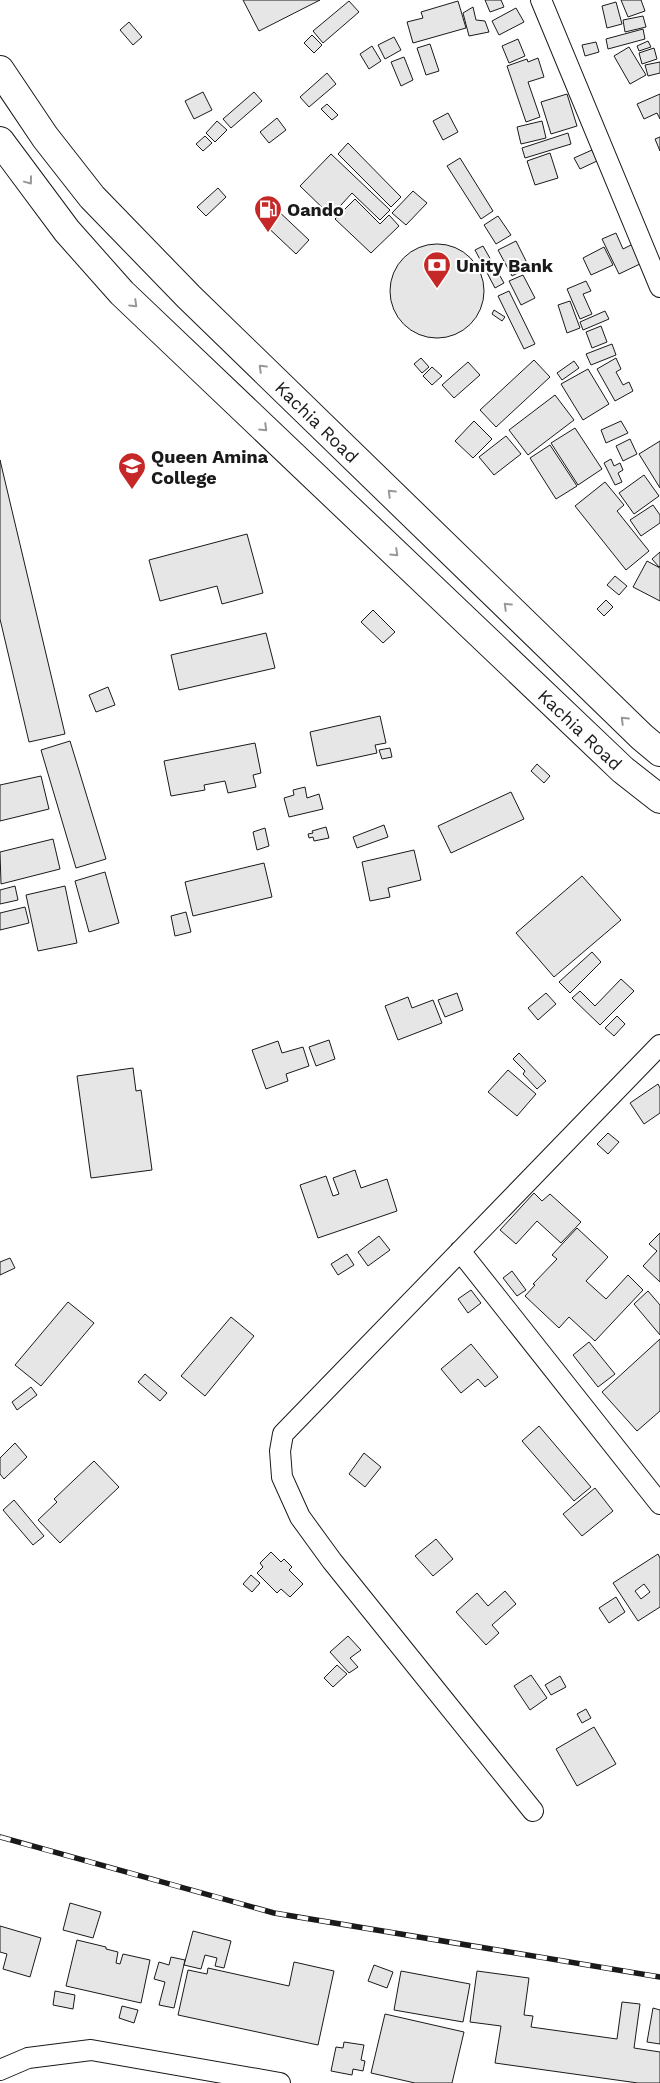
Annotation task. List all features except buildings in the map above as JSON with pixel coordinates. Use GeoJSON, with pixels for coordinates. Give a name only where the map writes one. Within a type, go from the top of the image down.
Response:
{"type":"FeatureCollection","features":[{"type":"Feature","properties":{"kind":"main road","name":"Kachia Road"},"geometry":{"type":"LineString","coordinates":[[0,70],[45,137],[92,197],[189,297],[642,737],[660,752]]}},
{"type":"Feature","properties":{"kind":"main road","name":"Kachia Road"},"geometry":{"type":"LineString","coordinates":[[0,141],[67,231],[122,293],[624,770],[660,799]]}},
{"type":"Feature","properties":{"kind":"street"},"geometry":{"type":"LineString","coordinates":[[541,0],[660,287]]}},
{"type":"Feature","properties":{"kind":"street"},"geometry":{"type":"LineString","coordinates":[[533,1811],[332,1560],[300,1517],[282,1477],[280,1451],[283,1434],[660,1045]]}},
{"type":"Feature","properties":{"kind":"street"},"geometry":{"type":"LineString","coordinates":[[460,1251],[660,1504]]}},
{"type":"Feature","properties":{"kind":"street"},"geometry":{"type":"LineString","coordinates":[[0,2070],[28,2058],[91,2050],[280,2083]]}},
{"type":"Feature","properties":{"kind":"railway"},"geometry":{"type":"LineString","coordinates":[[0,1837],[274,1913],[660,1977]]}},
{"type":"Feature","properties":{"kind":"place","name":"Oando"},"geometry":{"type":"Point","coordinates":[268,233]}},
{"type":"Feature","properties":{"kind":"place","name":"Unity Bank"},"geometry":{"type":"Point","coordinates":[437,289]}},
{"type":"Feature","properties":{"kind":"place","name":"Queen Amina College"},"geometry":{"type":"Point","coordinates":[132,490]}}]}
